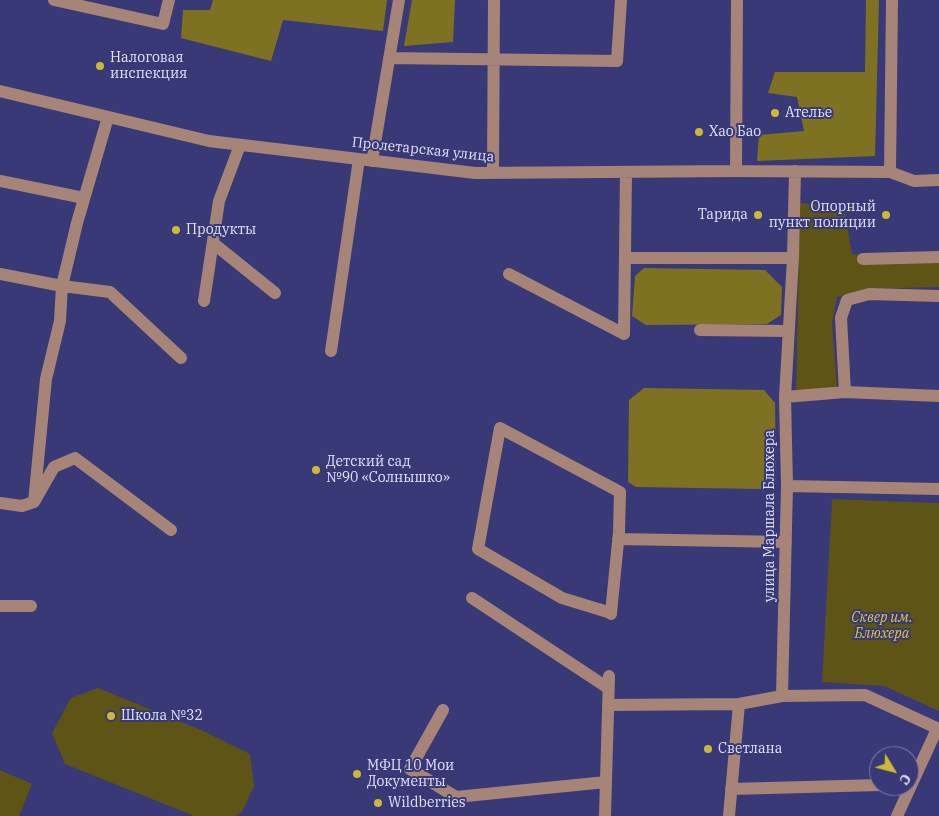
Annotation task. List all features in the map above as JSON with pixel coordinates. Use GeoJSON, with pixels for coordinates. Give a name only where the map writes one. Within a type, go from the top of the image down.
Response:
{"type":"FeatureCollection","features":[{"type":"Feature","properties":{"kind":"street"},"geometry":{"type":"LineString","coordinates":[[54,0],[163,24],[169,0]]}},
{"type":"Feature","properties":{"kind":"street"},"geometry":{"type":"LineString","coordinates":[[331,351],[365,160],[389,58],[399,0]]}},
{"type":"Feature","properties":{"kind":"street"},"geometry":{"type":"LineString","coordinates":[[493,173],[494,0]]}},
{"type":"Feature","properties":{"kind":"street"},"geometry":{"type":"LineString","coordinates":[[389,58],[617,60],[621,0]]}},
{"type":"Feature","properties":{"kind":"street"},"geometry":{"type":"LineString","coordinates":[[736,171],[737,0]]}},
{"type":"Feature","properties":{"kind":"street"},"geometry":{"type":"LineString","coordinates":[[890,172],[892,0]]}},
{"type":"Feature","properties":{"kind":"street","name":"Пролетарская улица"},"geometry":{"type":"LineString","coordinates":[[0,91],[209,141],[475,173],[890,172],[914,181],[939,180]]}},
{"type":"Feature","properties":{"kind":"street"},"geometry":{"type":"LineString","coordinates":[[34,502],[46,378],[60,321],[62,286],[84,198],[108,117]]}},
{"type":"Feature","properties":{"kind":"street"},"geometry":{"type":"LineString","coordinates":[[204,301],[219,201],[240,145]]}},
{"type":"Feature","properties":{"kind":"street","name":"улица Маршала Блюхера"},"geometry":{"type":"LineString","coordinates":[[782,696],[787,486],[785,397],[793,258],[795,171]]}},
{"type":"Feature","properties":{"kind":"street"},"geometry":{"type":"LineString","coordinates":[[509,274],[624,334],[626,172]]}},
{"type":"Feature","properties":{"kind":"street"},"geometry":{"type":"LineString","coordinates":[[0,181],[84,198]]}},
{"type":"Feature","properties":{"kind":"street"},"geometry":{"type":"LineString","coordinates":[[213,243],[275,293]]}},
{"type":"Feature","properties":{"kind":"street"},"geometry":{"type":"LineString","coordinates":[[863,259],[939,257]]}},
{"type":"Feature","properties":{"kind":"street"},"geometry":{"type":"LineString","coordinates":[[626,258],[793,258]]}},
{"type":"Feature","properties":{"kind":"street"},"geometry":{"type":"LineString","coordinates":[[0,274],[62,286],[110,292],[181,358]]}},
{"type":"Feature","properties":{"kind":"street"},"geometry":{"type":"LineString","coordinates":[[845,392],[842,318],[847,300],[869,294],[939,296]]}},
{"type":"Feature","properties":{"kind":"street"},"geometry":{"type":"LineString","coordinates":[[700,330],[789,331]]}},
{"type":"Feature","properties":{"kind":"street"},"geometry":{"type":"LineString","coordinates":[[785,397],[845,392],[939,396]]}},
{"type":"Feature","properties":{"kind":"street"},"geometry":{"type":"LineString","coordinates":[[500,428],[620,492],[618,539],[611,613],[562,598],[478,549],[500,428]]}},
{"type":"Feature","properties":{"kind":"street"},"geometry":{"type":"LineString","coordinates":[[0,503],[22,506],[34,502],[54,467],[75,458],[171,530]]}},
{"type":"Feature","properties":{"kind":"street"},"geometry":{"type":"LineString","coordinates":[[787,486],[939,489]]}},
{"type":"Feature","properties":{"kind":"street"},"geometry":{"type":"LineString","coordinates":[[618,539],[786,542]]}},
{"type":"Feature","properties":{"kind":"street"},"geometry":{"type":"LineString","coordinates":[[472,598],[608,682],[604,816]]}},
{"type":"Feature","properties":{"kind":"street"},"geometry":{"type":"LineString","coordinates":[[0,606],[31,606]]}},
{"type":"Feature","properties":{"kind":"street"},"geometry":{"type":"LineString","coordinates":[[608,705],[739,704],[782,696],[865,694],[938,729],[919,766]]}},
{"type":"Feature","properties":{"kind":"street"},"geometry":{"type":"LineString","coordinates":[[728,816],[739,704]]}},
{"type":"Feature","properties":{"kind":"street"},"geometry":{"type":"LineString","coordinates":[[443,710],[410,769],[456,797],[606,782]]}},
{"type":"Feature","properties":{"kind":"street"},"geometry":{"type":"LineString","coordinates":[[731,789],[869,785]]}},
{"type":"Feature","properties":{"kind":"street"},"geometry":{"type":"LineString","coordinates":[[897,816],[905,796]]}},
{"type":"Feature","properties":{"kind":"green space"},"geometry":{"type":"Polygon","coordinates":[[[800,203],[844,207],[852,254],[939,260],[939,287],[865,289],[837,297],[832,323],[837,386],[796,392],[800,203]]]}},
{"type":"Feature","properties":{"kind":"green space","name":"Сквер им. Блюхера"},"geometry":{"type":"Polygon","coordinates":[[[832,499],[939,503],[939,711],[884,686],[822,682],[832,499]]]}},
{"type":"Feature","properties":{"kind":"green space"},"geometry":{"type":"Polygon","coordinates":[[[98,688],[201,730],[250,754],[254,786],[242,812],[235,816],[194,816],[65,764],[52,733],[71,698],[98,688]]]}},
{"type":"Feature","properties":{"kind":"green space"},"geometry":{"type":"Polygon","coordinates":[[[0,770],[32,784],[19,816],[0,816],[0,770]]]}},
{"type":"Feature","properties":{"kind":"shaded area"},"geometry":{"type":"Polygon","coordinates":[[[213,0],[387,0],[383,31],[283,20],[271,61],[181,38],[183,10],[210,10],[213,0]]]}},
{"type":"Feature","properties":{"kind":"shaded area"},"geometry":{"type":"Polygon","coordinates":[[[412,0],[455,0],[453,42],[404,46],[412,0]]]}},
{"type":"Feature","properties":{"kind":"shaded area"},"geometry":{"type":"Polygon","coordinates":[[[866,0],[879,0],[875,156],[757,161],[759,135],[804,131],[797,97],[768,93],[775,72],[865,72],[866,0]]]}},
{"type":"Feature","properties":{"kind":"shaded area"},"geometry":{"type":"Polygon","coordinates":[[[644,268],[765,270],[782,287],[781,315],[767,324],[646,325],[632,316],[635,276],[644,268]]]}},
{"type":"Feature","properties":{"kind":"shaded area"},"geometry":{"type":"Polygon","coordinates":[[[644,388],[764,390],[775,403],[776,481],[763,489],[636,487],[628,482],[629,400],[644,388]]]}},
{"type":"Feature","properties":{"kind":"place","name":"Налоговая инспекция"},"geometry":{"type":"Point","coordinates":[100,66]}},
{"type":"Feature","properties":{"kind":"place","name":"Ателье"},"geometry":{"type":"Point","coordinates":[775,113]}},
{"type":"Feature","properties":{"kind":"place","name":"Хао Бао"},"geometry":{"type":"Point","coordinates":[699,132]}},
{"type":"Feature","properties":{"kind":"place","name":"Тарида"},"geometry":{"type":"Point","coordinates":[758,215]}},
{"type":"Feature","properties":{"kind":"place","name":"Опорный пункт полиции"},"geometry":{"type":"Point","coordinates":[886,215]}},
{"type":"Feature","properties":{"kind":"place","name":"Продукты"},"geometry":{"type":"Point","coordinates":[176,230]}},
{"type":"Feature","properties":{"kind":"place","name":"Детский сад №90 «Солнышко»"},"geometry":{"type":"Point","coordinates":[316,470]}},
{"type":"Feature","properties":{"kind":"place","name":"Школа №32"},"geometry":{"type":"Point","coordinates":[111,716]}},
{"type":"Feature","properties":{"kind":"place","name":"Светлана"},"geometry":{"type":"Point","coordinates":[708,749]}},
{"type":"Feature","properties":{"kind":"place","name":"МФЦ 10 Мои Документы"},"geometry":{"type":"Point","coordinates":[357,774]}},
{"type":"Feature","properties":{"kind":"place","name":"Wildberries"},"geometry":{"type":"Point","coordinates":[378,803]}}]}
